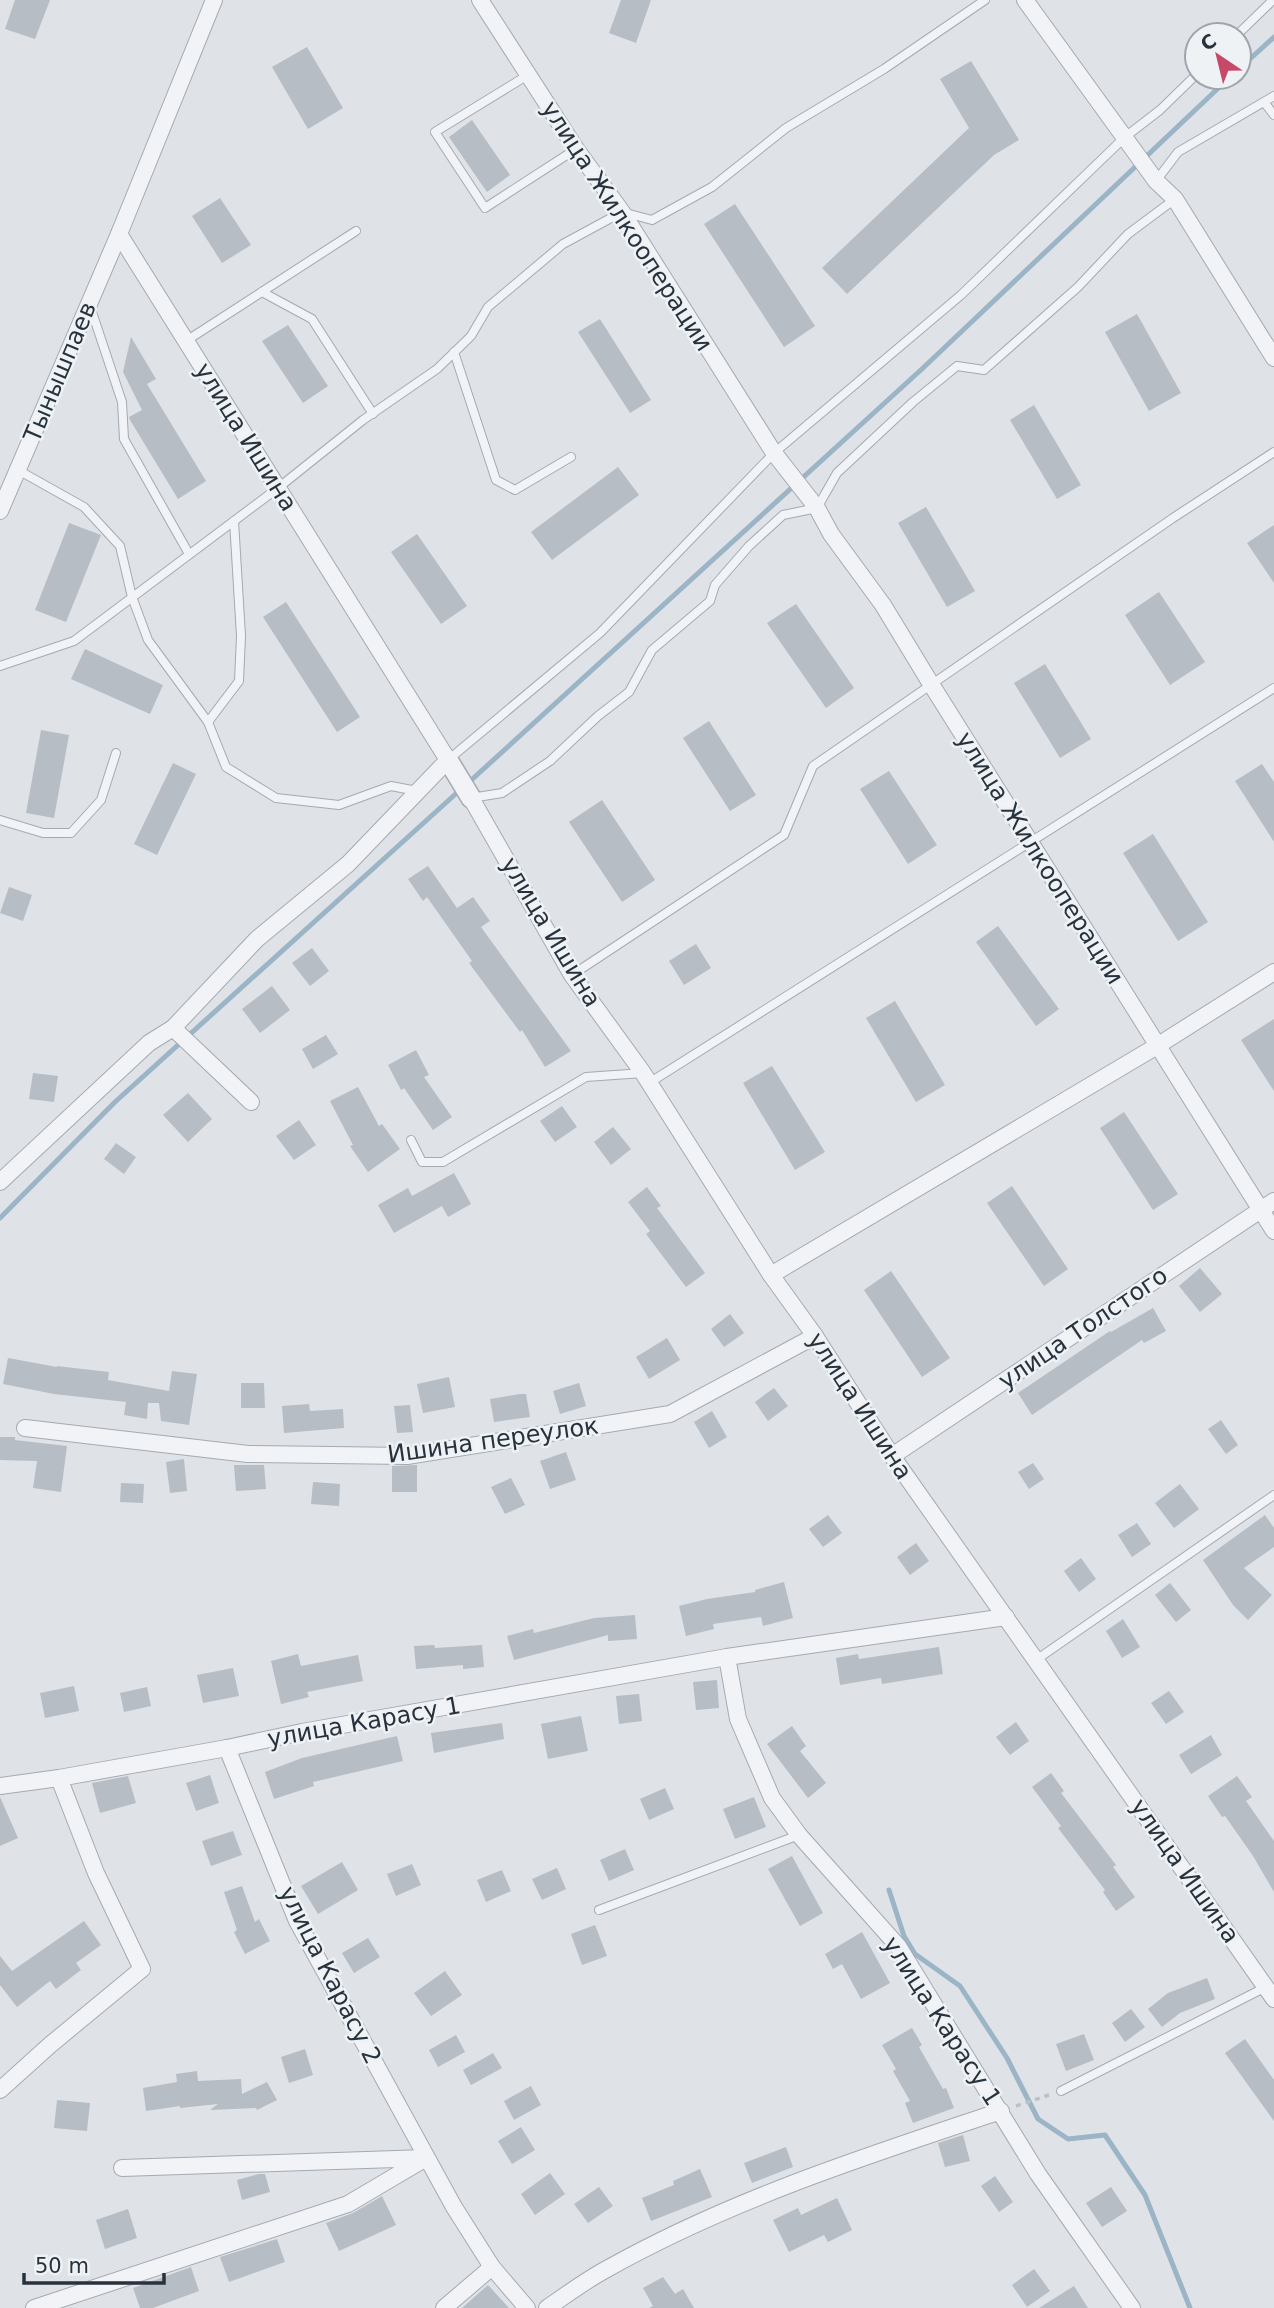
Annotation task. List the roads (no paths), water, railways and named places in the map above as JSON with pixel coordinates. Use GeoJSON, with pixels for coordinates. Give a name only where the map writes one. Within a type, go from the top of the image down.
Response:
{"type":"FeatureCollection","features":[{"type":"Feature","properties":{"kind":"street","name":"Тынышпаев"},"geometry":{"type":"LineString","coordinates":[[0,511],[119,234],[215,0]]}},
{"type":"Feature","properties":{"kind":"street","name":"улица Жилкооперации"},"geometry":{"type":"LineString","coordinates":[[480,0],[576,149],[622,212],[774,453],[817,508],[831,534],[883,604],[1157,1046],[1267,1205],[1274,1231]]}},
{"type":"Feature","properties":{"kind":"street"},"geometry":{"type":"LineString","coordinates":[[1025,0],[1156,181],[1175,199],[1274,358]]}},
{"type":"Feature","properties":{"kind":"street","name":"улица Ишина"},"geometry":{"type":"LineString","coordinates":[[119,234],[448,760]]}},
{"type":"Feature","properties":{"kind":"street"},"geometry":{"type":"LineString","coordinates":[[0,1182],[149,1043],[173,1028],[257,939],[348,864],[448,760],[471,798]]}},
{"type":"Feature","properties":{"kind":"street","name":"улица Ишина"},"geometry":{"type":"LineString","coordinates":[[471,798],[572,975],[646,1078],[771,1275],[815,1336],[892,1456],[1270,1993]]}},
{"type":"Feature","properties":{"kind":"street"},"geometry":{"type":"LineString","coordinates":[[771,1275],[1157,1046],[1274,972]]}},
{"type":"Feature","properties":{"kind":"street"},"geometry":{"type":"LineString","coordinates":[[173,1028],[251,1102]]}},
{"type":"Feature","properties":{"kind":"street","name":"улица Толстого"},"geometry":{"type":"LineString","coordinates":[[892,1456],[1267,1205]]}},
{"type":"Feature","properties":{"kind":"street","name":"Ишина переулок"},"geometry":{"type":"LineString","coordinates":[[25,1428],[248,1454],[407,1456],[670,1414],[815,1336]]}},
{"type":"Feature","properties":{"kind":"street","name":"улица Карасу 1"},"geometry":{"type":"LineString","coordinates":[[0,1786],[59,1778],[727,1657],[1006,1617]]}},
{"type":"Feature","properties":{"kind":"street","name":"улица Карасу 1"},"geometry":{"type":"LineString","coordinates":[[727,1657],[738,1719],[772,1798],[800,1835],[898,1946],[1038,2174],[1132,2308]]}},
{"type":"Feature","properties":{"kind":"street","name":"улица Карасу 2"},"geometry":{"type":"LineString","coordinates":[[227,1748],[297,1921],[426,2158],[492,2267],[527,2308]]}},
{"type":"Feature","properties":{"kind":"street"},"geometry":{"type":"LineString","coordinates":[[0,2090],[142,1969],[96,1873],[59,1778]]}},
{"type":"Feature","properties":{"kind":"street"},"geometry":{"type":"LineString","coordinates":[[547,2308],[604,2270],[704,2221],[845,2163],[1001,2111]]}},
{"type":"Feature","properties":{"kind":"street"},"geometry":{"type":"LineString","coordinates":[[122,2168],[426,2158]]}},
{"type":"Feature","properties":{"kind":"street"},"geometry":{"type":"LineString","coordinates":[[34,2308],[348,2204],[426,2158]]}},
{"type":"Feature","properties":{"kind":"street"},"geometry":{"type":"LineString","coordinates":[[443,2308],[492,2267]]}},
{"type":"Feature","properties":{"kind":"lane"},"geometry":{"type":"LineString","coordinates":[[0,666],[74,641],[373,414],[437,369],[471,336],[488,307],[563,244],[622,212],[652,220],[712,187],[786,128],[884,69],[985,0]]}},
{"type":"Feature","properties":{"kind":"lane"},"geometry":{"type":"LineString","coordinates":[[1251,21],[1273,0]]}},
{"type":"Feature","properties":{"kind":"lane"},"geometry":{"type":"LineString","coordinates":[[528,75],[435,132],[442,143],[485,208],[576,149]]}},
{"type":"Feature","properties":{"kind":"lane"},"geometry":{"type":"LineString","coordinates":[[448,760],[600,633],[774,453],[961,295],[1125,137],[1160,110],[1183,88]]}},
{"type":"Feature","properties":{"kind":"lane"},"geometry":{"type":"LineString","coordinates":[[1156,181],[1178,152],[1274,96]]}},
{"type":"Feature","properties":{"kind":"lane"},"geometry":{"type":"LineString","coordinates":[[1264,102],[1274,114]]}},
{"type":"Feature","properties":{"kind":"lane"},"geometry":{"type":"LineString","coordinates":[[471,798],[502,793],[550,761],[598,716],[629,692],[652,650],[710,601],[715,585],[749,545],[783,515],[817,508],[837,473],[913,402],[957,366],[984,370],[1078,287],[1128,234],[1175,199]]}},
{"type":"Feature","properties":{"kind":"lane"},"geometry":{"type":"LineString","coordinates":[[186,341],[356,231]]}},
{"type":"Feature","properties":{"kind":"lane"},"geometry":{"type":"LineString","coordinates":[[262,292],[312,319],[373,414]]}},
{"type":"Feature","properties":{"kind":"lane"},"geometry":{"type":"LineString","coordinates":[[89,304],[122,402],[124,439],[189,554]]}},
{"type":"Feature","properties":{"kind":"lane"},"geometry":{"type":"LineString","coordinates":[[454,352],[496,480],[515,490],[571,457]]}},
{"type":"Feature","properties":{"kind":"lane"},"geometry":{"type":"LineString","coordinates":[[572,975],[784,835],[813,766],[1173,518],[1274,452]]}},
{"type":"Feature","properties":{"kind":"lane"},"geometry":{"type":"LineString","coordinates":[[18,470],[84,507],[120,545],[132,597],[148,640],[208,722],[226,767],[276,798],[339,805],[391,786],[417,792]]}},
{"type":"Feature","properties":{"kind":"lane"},"geometry":{"type":"LineString","coordinates":[[208,722],[239,681],[241,636],[234,521]]}},
{"type":"Feature","properties":{"kind":"lane"},"geometry":{"type":"LineString","coordinates":[[411,1140],[422,1162],[443,1162],[586,1077],[646,1078],[1274,688]]}},
{"type":"Feature","properties":{"kind":"lane"},"geometry":{"type":"LineString","coordinates":[[0,820],[43,833],[71,833],[101,800],[116,753]]}},
{"type":"Feature","properties":{"kind":"lane"},"geometry":{"type":"LineString","coordinates":[[1036,1660],[1274,1495]]}},
{"type":"Feature","properties":{"kind":"lane"},"geometry":{"type":"LineString","coordinates":[[598,1910],[800,1835]]}},
{"type":"Feature","properties":{"kind":"lane"},"geometry":{"type":"LineString","coordinates":[[1061,2091],[1270,1993]]}},
{"type":"Feature","properties":{"kind":"waterway"},"geometry":{"type":"LineString","coordinates":[[1253,56],[1274,37]]}},
{"type":"Feature","properties":{"kind":"waterway"},"geometry":{"type":"LineString","coordinates":[[467,784],[923,368],[1215,91]]}},
{"type":"Feature","properties":{"kind":"waterway"},"geometry":{"type":"LineString","coordinates":[[0,1218],[115,1102],[460,790]]}},
{"type":"Feature","properties":{"kind":"waterway"},"geometry":{"type":"LineString","coordinates":[[889,1890],[904,1936],[915,1954],[960,1986],[1007,2058],[1038,2119],[1068,2139],[1105,2135],[1145,2195],[1190,2308]]}}]}
